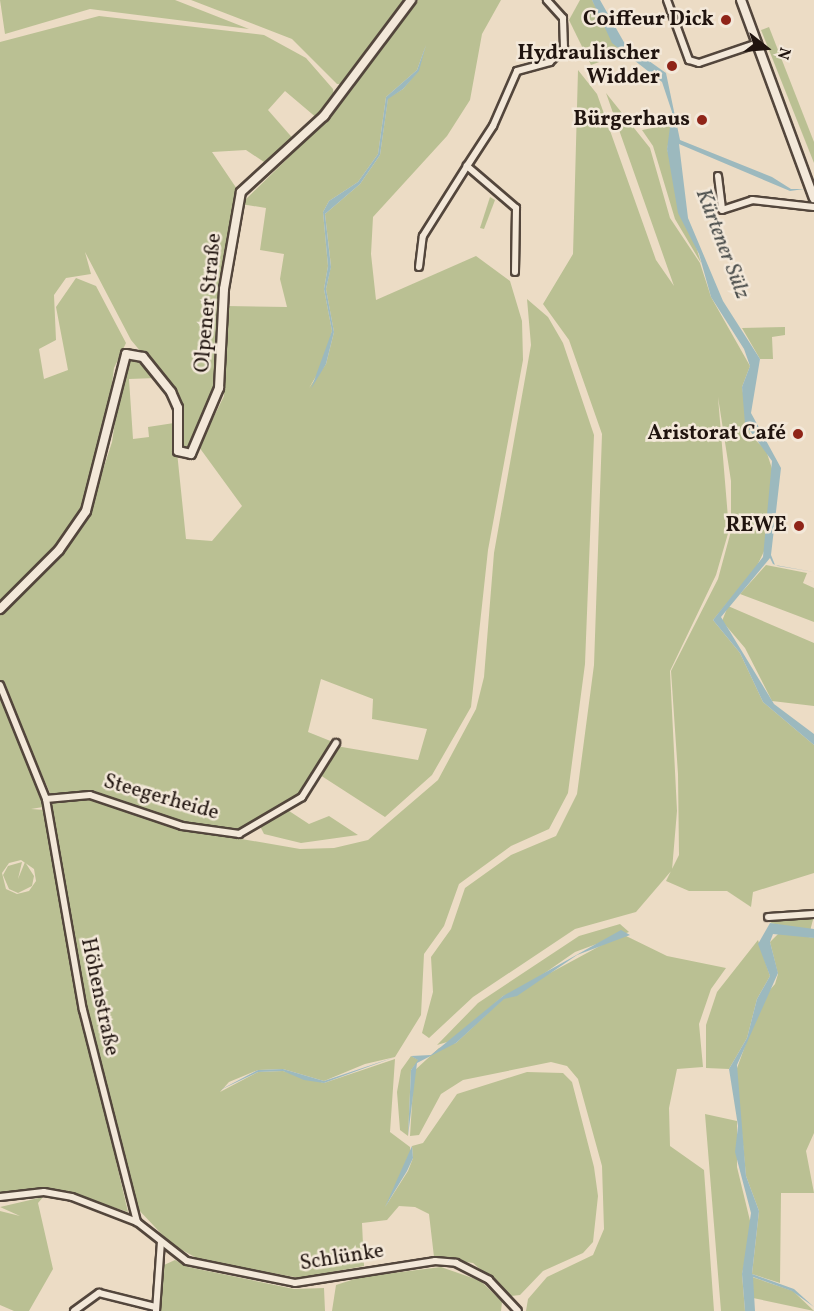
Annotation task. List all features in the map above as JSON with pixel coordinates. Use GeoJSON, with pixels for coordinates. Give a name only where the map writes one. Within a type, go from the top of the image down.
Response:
{"type":"FeatureCollection","features":[{"type":"Feature","properties":{"kind":"street","name":"Olpener Straße"},"geometry":{"type":"LineString","coordinates":[[0,609],[59,550],[86,511],[107,442],[121,363],[131,352],[143,357],[171,392],[178,408],[178,451],[191,454],[219,388],[224,289],[240,192],[324,116],[411,0]]}},
{"type":"Feature","properties":{"kind":"street"},"geometry":{"type":"LineString","coordinates":[[419,267],[426,229],[493,126],[517,71],[550,62],[564,48],[563,18],[547,0]]}},
{"type":"Feature","properties":{"kind":"street"},"geometry":{"type":"LineString","coordinates":[[668,0],[689,60],[699,63],[758,43]]}},
{"type":"Feature","properties":{"kind":"street"},"geometry":{"type":"LineString","coordinates":[[741,0],[811,175],[814,198]]}},
{"type":"Feature","properties":{"kind":"street"},"geometry":{"type":"LineString","coordinates":[[466,166],[516,208],[515,272]]}},
{"type":"Feature","properties":{"kind":"street"},"geometry":{"type":"LineString","coordinates":[[718,176],[722,210],[752,200],[814,207]]}},
{"type":"Feature","properties":{"kind":"street","name":"Höhenstraße"},"geometry":{"type":"LineString","coordinates":[[0,685],[46,799],[83,1010],[137,1222]]}},
{"type":"Feature","properties":{"kind":"street","name":"Steegerheide"},"geometry":{"type":"LineString","coordinates":[[46,799],[86,794],[182,826],[239,834],[302,796],[336,743]]}},
{"type":"Feature","properties":{"kind":"street"},"geometry":{"type":"LineString","coordinates":[[768,917],[814,914]]}},
{"type":"Feature","properties":{"kind":"street"},"geometry":{"type":"LineString","coordinates":[[0,1197],[55,1193],[137,1222],[161,1242],[155,1309],[99,1293],[74,1311]]}},
{"type":"Feature","properties":{"kind":"street","name":"Schlünke"},"geometry":{"type":"LineString","coordinates":[[161,1242],[199,1265],[306,1284],[364,1270],[456,1263],[489,1280],[518,1311]]}},
{"type":"Feature","properties":{"kind":"green space"},"geometry":{"type":"Polygon","coordinates":[[[0,0],[175,0],[249,29],[90,9],[5,34],[0,0]]]}},
{"type":"Feature","properties":{"kind":"green space"},"geometry":{"type":"Polygon","coordinates":[[[191,0],[403,0],[344,84],[337,84],[292,39],[191,0]]]}},
{"type":"Feature","properties":{"kind":"green space"},"geometry":{"type":"Polygon","coordinates":[[[418,0],[501,0],[482,34],[470,100],[447,136],[373,217],[371,254],[376,300],[476,256],[510,281],[522,321],[523,360],[488,550],[471,707],[432,775],[385,817],[320,775],[336,746],[418,760],[427,729],[372,719],[373,699],[321,679],[308,732],[333,742],[300,795],[243,831],[183,824],[86,793],[51,795],[0,680],[0,614],[53,562],[90,510],[112,442],[123,368],[131,356],[156,378],[129,379],[133,439],[149,437],[148,427],[174,423],[186,539],[212,541],[242,506],[199,447],[224,396],[226,306],[287,307],[280,279],[284,254],[260,250],[266,208],[241,204],[324,123],[418,0]],[[426,45],[417,70],[386,97],[378,154],[358,182],[329,201],[323,212],[328,266],[324,289],[332,331],[324,363],[309,388],[326,364],[334,332],[326,289],[331,266],[325,214],[360,184],[380,155],[388,98],[403,89],[418,71],[426,45]]]}},
{"type":"Feature","properties":{"kind":"green space"},"geometry":{"type":"Polygon","coordinates":[[[580,0],[592,0],[621,54],[591,65],[569,20],[580,0]]]}},
{"type":"Feature","properties":{"kind":"green space"},"geometry":{"type":"Polygon","coordinates":[[[99,16],[264,35],[306,58],[333,89],[334,97],[318,119],[285,91],[268,110],[296,142],[267,164],[246,150],[212,152],[237,189],[219,289],[216,380],[188,448],[181,446],[178,396],[131,340],[85,252],[91,274],[66,278],[54,295],[56,340],[39,349],[44,379],[68,370],[56,307],[76,278],[96,286],[126,343],[114,368],[105,437],[83,506],[58,545],[0,603],[0,42],[99,16]]]}},
{"type":"Feature","properties":{"kind":"green space"},"geometry":{"type":"Polygon","coordinates":[[[769,27],[814,142],[814,163],[761,30],[769,27]]]}},
{"type":"Feature","properties":{"kind":"green space"},"geometry":{"type":"Polygon","coordinates":[[[578,70],[597,94],[656,260],[674,286],[606,93],[650,148],[670,218],[700,263],[711,297],[750,366],[742,387],[750,435],[766,450],[774,475],[767,545],[756,568],[713,620],[740,653],[763,702],[814,745],[814,873],[753,892],[751,907],[727,891],[689,891],[666,881],[671,871],[636,912],[575,929],[473,997],[429,1038],[422,1033],[433,992],[431,957],[451,929],[465,888],[511,855],[556,836],[577,794],[594,665],[602,434],[569,340],[543,304],[573,254],[578,70]],[[718,397],[729,530],[716,575],[670,671],[677,811],[672,869],[679,855],[678,774],[671,671],[718,579],[731,531],[731,481],[718,397]]]}},
{"type":"Feature","properties":{"kind":"green space"},"geometry":{"type":"Polygon","coordinates":[[[673,124],[667,149],[701,263],[675,219],[653,146],[642,130],[673,124]]]}},
{"type":"Feature","properties":{"kind":"green space"},"geometry":{"type":"Polygon","coordinates":[[[490,197],[495,200],[484,229],[480,228],[490,197]]]}},
{"type":"Feature","properties":{"kind":"green space"},"geometry":{"type":"Polygon","coordinates":[[[527,299],[548,317],[563,343],[594,435],[585,664],[568,793],[549,829],[511,846],[459,884],[444,926],[424,954],[421,1015],[395,1057],[365,1064],[324,1081],[283,1069],[258,1070],[229,1082],[220,1092],[258,1072],[283,1071],[324,1083],[395,1059],[390,1132],[410,1147],[411,1158],[385,1207],[408,1171],[413,1158],[412,1146],[423,1143],[457,1094],[527,1072],[563,1073],[572,1082],[594,1167],[598,1196],[593,1242],[583,1253],[543,1271],[520,1295],[511,1296],[473,1263],[434,1257],[429,1214],[415,1207],[399,1206],[387,1220],[362,1223],[364,1266],[300,1278],[202,1261],[171,1244],[136,1207],[86,1011],[50,802],[89,798],[195,831],[300,849],[334,848],[368,840],[438,780],[476,709],[484,677],[494,553],[531,345],[527,299]]]}},
{"type":"Feature","properties":{"kind":"green space"},"geometry":{"type":"Polygon","coordinates":[[[785,327],[785,335],[772,337],[773,359],[760,359],[742,328],[785,327]]]}},
{"type":"Feature","properties":{"kind":"green space"},"geometry":{"type":"Polygon","coordinates":[[[766,565],[807,573],[803,583],[814,588],[814,622],[740,594],[766,565]]]}},
{"type":"Feature","properties":{"kind":"green space"},"geometry":{"type":"Polygon","coordinates":[[[728,606],[814,643],[814,706],[772,701],[745,648],[722,621],[728,606]]]}},
{"type":"Feature","properties":{"kind":"green space"},"geometry":{"type":"Polygon","coordinates":[[[0,690],[44,800],[43,807],[31,809],[45,810],[71,970],[128,1212],[62,1190],[0,1193],[0,690]],[[21,860],[9,863],[2,873],[6,889],[17,894],[29,891],[36,881],[34,869],[21,860]]]}},
{"type":"Feature","properties":{"kind":"green space"},"geometry":{"type":"Polygon","coordinates":[[[286,809],[309,824],[329,816],[358,835],[301,843],[264,834],[260,826],[286,809]]]}},
{"type":"Feature","properties":{"kind":"green space"},"geometry":{"type":"Polygon","coordinates":[[[22,862],[18,879],[25,862],[34,876],[32,886],[18,893],[9,889],[3,875],[8,866],[22,862]]]}},
{"type":"Feature","properties":{"kind":"green space"},"geometry":{"type":"Polygon","coordinates":[[[814,916],[810,931],[770,923],[777,919],[814,916]]]}},
{"type":"Feature","properties":{"kind":"green space"},"geometry":{"type":"Polygon","coordinates":[[[620,924],[629,932],[575,952],[516,993],[503,996],[454,1040],[437,1045],[478,1003],[579,936],[620,924]]]}},
{"type":"Feature","properties":{"kind":"green space"},"geometry":{"type":"Polygon","coordinates":[[[780,932],[814,938],[814,1133],[806,1151],[814,1193],[781,1193],[780,1283],[752,1274],[759,1211],[746,1176],[736,1071],[762,999],[775,984],[778,974],[770,942],[780,932]]]}},
{"type":"Feature","properties":{"kind":"green space"},"geometry":{"type":"Polygon","coordinates":[[[622,934],[667,956],[726,968],[711,989],[699,1024],[703,1067],[677,1069],[669,1108],[670,1146],[704,1170],[714,1311],[526,1311],[528,1299],[547,1277],[593,1255],[604,1229],[602,1166],[578,1079],[567,1066],[551,1062],[463,1080],[441,1094],[419,1135],[410,1136],[414,1071],[439,1048],[456,1043],[504,998],[622,934]]]}},
{"type":"Feature","properties":{"kind":"green space"},"geometry":{"type":"Polygon","coordinates":[[[758,940],[770,976],[757,999],[747,1038],[729,1069],[706,1068],[706,1025],[717,992],[758,940]]]}},
{"type":"Feature","properties":{"kind":"green space"},"geometry":{"type":"Polygon","coordinates":[[[411,1056],[419,1060],[411,1070],[408,1136],[400,1130],[397,1092],[401,1070],[411,1056]]]}},
{"type":"Feature","properties":{"kind":"green space"},"geometry":{"type":"Polygon","coordinates":[[[705,1114],[737,1121],[737,1167],[752,1229],[742,1274],[745,1311],[721,1311],[705,1114]]]}},
{"type":"Feature","properties":{"kind":"green space"},"geometry":{"type":"Polygon","coordinates":[[[43,1197],[38,1203],[53,1269],[29,1311],[14,1311],[0,1305],[0,1211],[20,1216],[0,1207],[43,1197]]]}},
{"type":"Feature","properties":{"kind":"green space"},"geometry":{"type":"Polygon","coordinates":[[[175,1260],[188,1267],[294,1289],[324,1288],[325,1311],[159,1311],[164,1265],[175,1260]]]}},
{"type":"Feature","properties":{"kind":"green space"},"geometry":{"type":"Polygon","coordinates":[[[441,1267],[481,1281],[502,1302],[501,1311],[332,1311],[336,1285],[361,1277],[441,1267]]]}},
{"type":"Feature","properties":{"kind":"green space"},"geometry":{"type":"Polygon","coordinates":[[[752,1277],[793,1291],[814,1311],[753,1298],[752,1277]]]}},
{"type":"Feature","properties":{"kind":"water"},"geometry":{"type":"Polygon","coordinates":[[[592,0],[600,0],[625,44],[666,73],[680,140],[772,177],[791,189],[804,189],[790,191],[679,144],[688,218],[723,301],[760,359],[751,413],[781,468],[771,555],[775,565],[770,558],[721,617],[774,704],[814,734],[814,745],[763,702],[740,653],[713,620],[763,557],[772,461],[745,424],[742,387],[750,366],[744,349],[711,297],[699,254],[678,213],[667,149],[672,112],[662,82],[612,43],[592,0]]]}},
{"type":"Feature","properties":{"kind":"water"},"geometry":{"type":"Polygon","coordinates":[[[426,45],[419,71],[403,89],[388,99],[380,155],[360,184],[325,214],[331,267],[326,289],[334,332],[326,364],[311,389],[332,331],[324,289],[328,266],[323,212],[329,201],[358,182],[378,154],[386,97],[417,70],[426,45]]]}},
{"type":"Feature","properties":{"kind":"water"},"geometry":{"type":"Polygon","coordinates":[[[770,923],[814,929],[814,938],[773,934],[770,942],[778,973],[737,1065],[746,1176],[759,1211],[752,1274],[794,1289],[814,1307],[792,1291],[753,1277],[755,1311],[745,1311],[742,1274],[751,1213],[735,1152],[738,1126],[729,1069],[747,1038],[757,999],[770,976],[758,944],[770,923]]]}},
{"type":"Feature","properties":{"kind":"water"},"geometry":{"type":"Polygon","coordinates":[[[621,930],[630,935],[577,955],[517,996],[504,999],[456,1043],[417,1063],[408,1136],[411,1070],[418,1060],[411,1056],[431,1055],[503,996],[621,930]]]}},
{"type":"Feature","properties":{"kind":"water"},"geometry":{"type":"Polygon","coordinates":[[[395,1057],[324,1083],[304,1080],[283,1071],[258,1072],[218,1091],[258,1070],[283,1069],[324,1081],[395,1057]]]}},
{"type":"Feature","properties":{"kind":"water"},"geometry":{"type":"Polygon","coordinates":[[[412,1146],[413,1158],[385,1207],[412,1146]]]}},
{"type":"Feature","properties":{"kind":"place","name":"Coiffeur Dick"},"geometry":{"type":"Point","coordinates":[726,20]}},
{"type":"Feature","properties":{"kind":"place","name":"Hydraulischer Widder"},"geometry":{"type":"Point","coordinates":[672,66]}},
{"type":"Feature","properties":{"kind":"place","name":"Bürgerhaus"},"geometry":{"type":"Point","coordinates":[702,120]}},
{"type":"Feature","properties":{"kind":"place","name":"Aristorat Café"},"geometry":{"type":"Point","coordinates":[798,434]}},
{"type":"Feature","properties":{"kind":"place","name":"REWE"},"geometry":{"type":"Point","coordinates":[799,526]}},
{"type":"Feature","properties":{"kind":"water label","name":"Kürtener Sülz"},"geometry":{"type":"Point","coordinates":[722,244]}}]}
